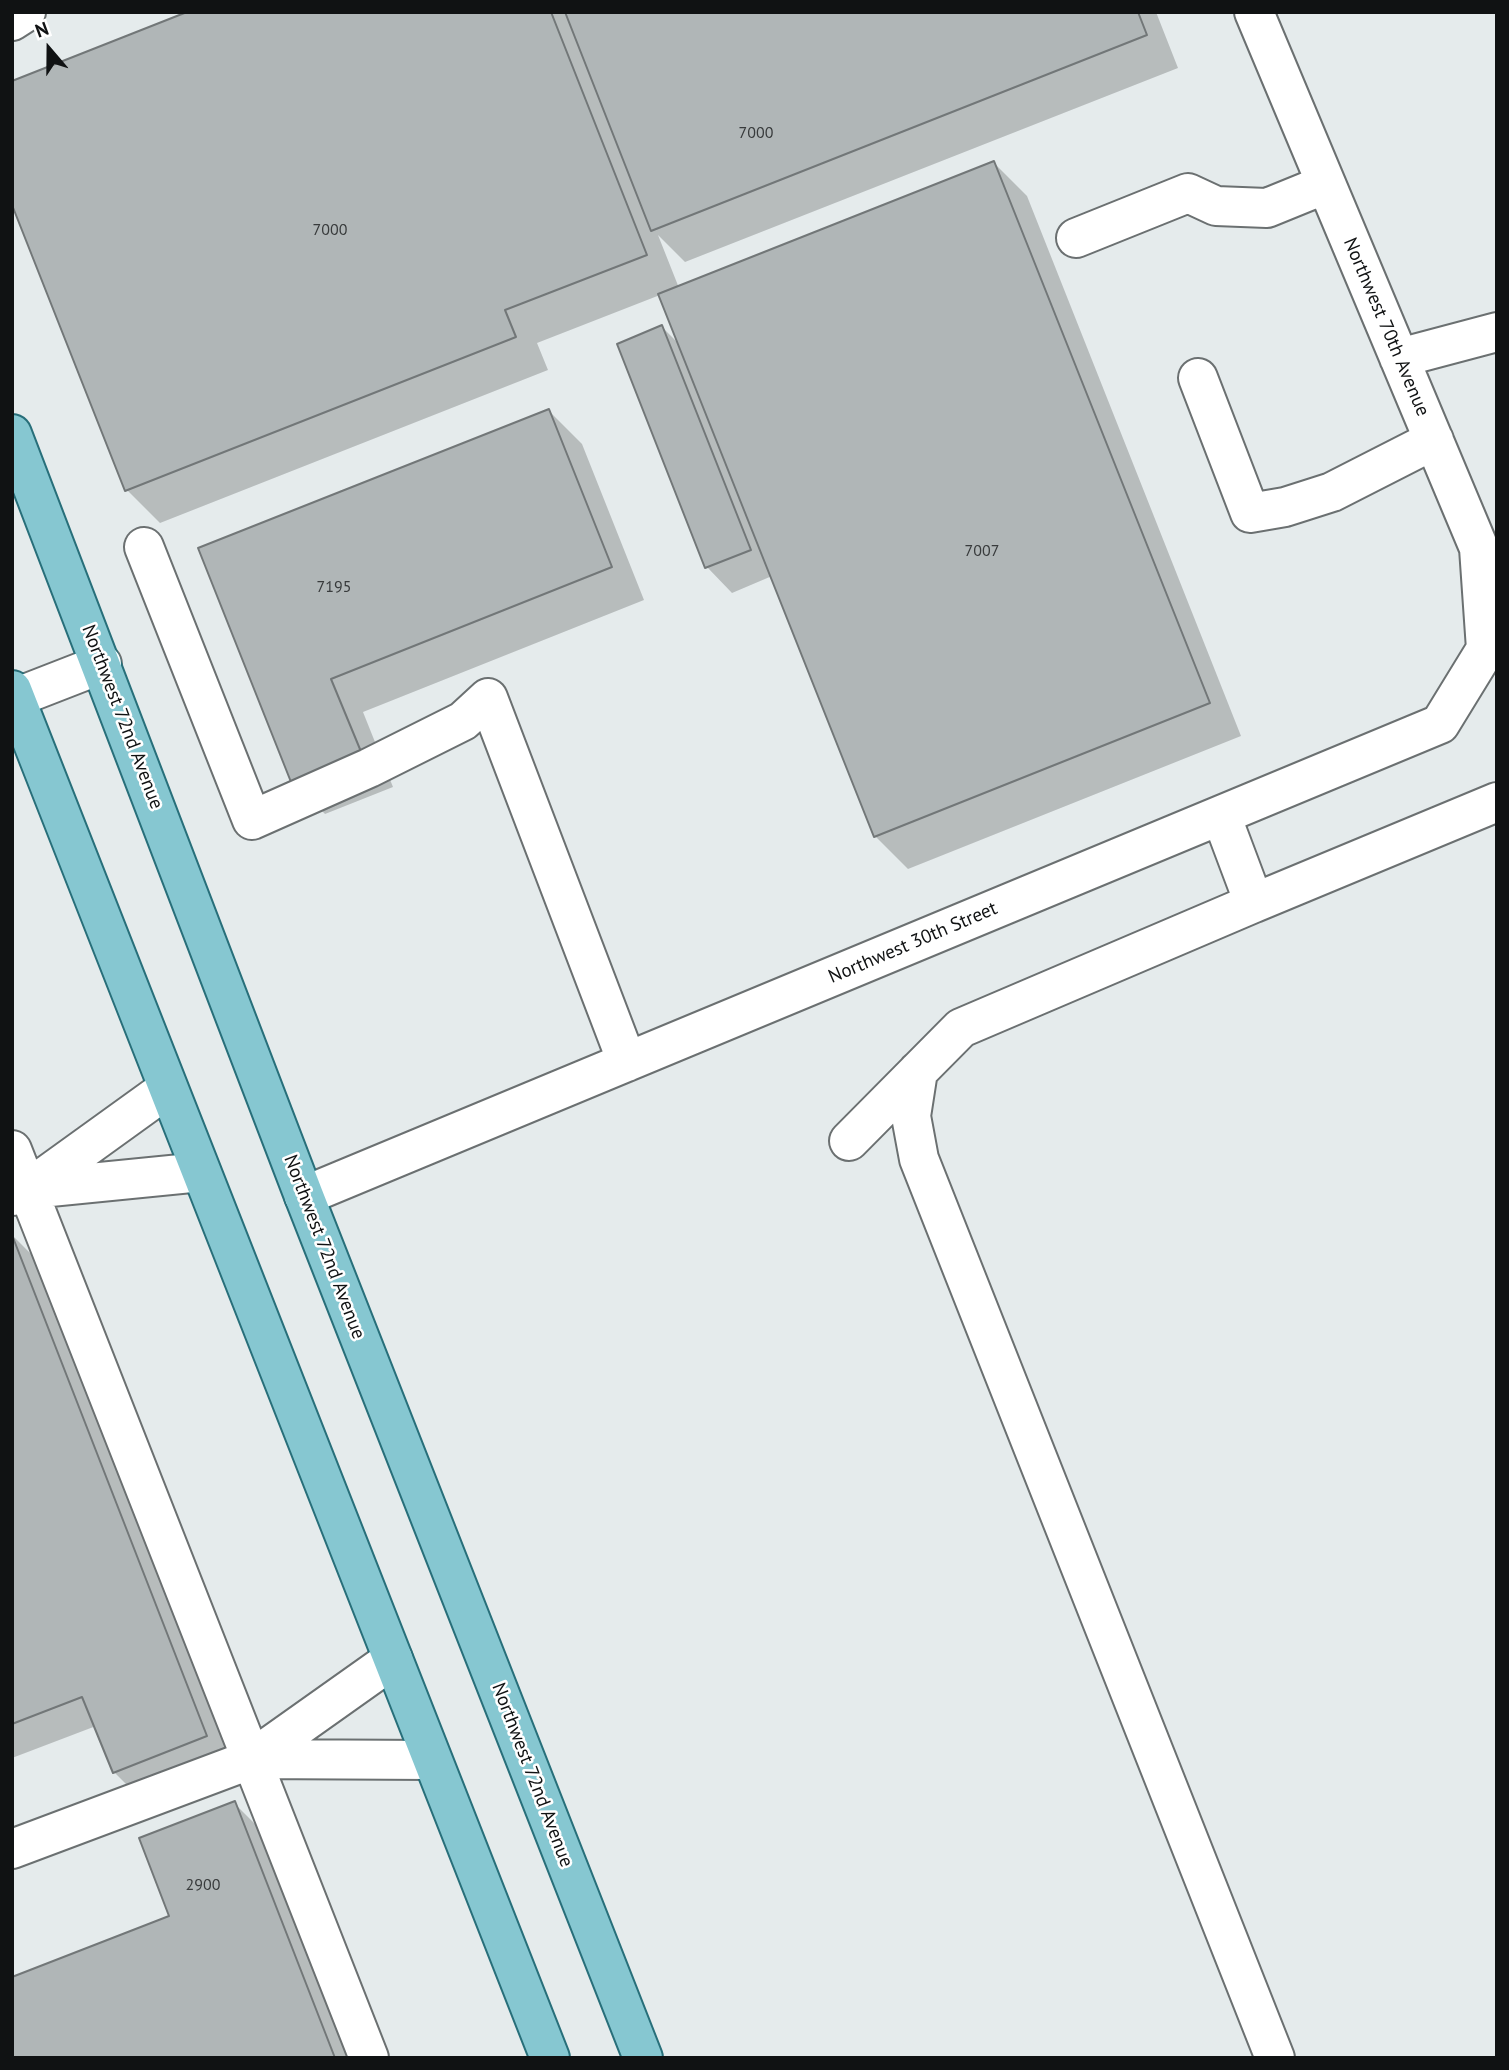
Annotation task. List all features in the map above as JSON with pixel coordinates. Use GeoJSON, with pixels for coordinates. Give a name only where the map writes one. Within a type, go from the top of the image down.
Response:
{"type":"FeatureCollection","features":[{"type":"Feature","properties":{"kind":"main road","name":"Northwest 72nd Avenue"},"geometry":{"type":"LineString","coordinates":[[12,434],[304,1196],[643,2058]]}},
{"type":"Feature","properties":{"kind":"main road"},"geometry":{"type":"LineString","coordinates":[[13,696],[550,2058]]}},
{"type":"Feature","properties":{"kind":"street"},"geometry":{"type":"LineString","coordinates":[[12,20],[26,12]]}},
{"type":"Feature","properties":{"kind":"street","name":"Northwest 70th Avenue"},"geometry":{"type":"LineString","coordinates":[[1254,12],[1479,548],[1486,649]]}},
{"type":"Feature","properties":{"kind":"street"},"geometry":{"type":"LineString","coordinates":[[1076,239],[1188,193],[1216,206],[1267,208],[1326,184]]}},
{"type":"Feature","properties":{"kind":"street"},"geometry":{"type":"LineString","coordinates":[[1399,358],[1497,331]]}},
{"type":"Feature","properties":{"kind":"street"},"geometry":{"type":"LineString","coordinates":[[1198,379],[1250,513],[1285,507],[1332,492],[1434,440]]}},
{"type":"Feature","properties":{"kind":"street"},"geometry":{"type":"LineString","coordinates":[[144,547],[252,820],[369,768],[451,727],[488,698],[627,1062]]}},
{"type":"Feature","properties":{"kind":"street","name":"Northwest 30th Street"},"geometry":{"type":"LineString","coordinates":[[304,1196],[1440,724],[1486,649]]}},
{"type":"Feature","properties":{"kind":"street"},"geometry":{"type":"LineString","coordinates":[[13,696],[102,664]]}},
{"type":"Feature","properties":{"kind":"street"},"geometry":{"type":"LineString","coordinates":[[849,1142],[961,1028],[1497,802]]}},
{"type":"Feature","properties":{"kind":"street"},"geometry":{"type":"LineString","coordinates":[[1221,815],[1254,903]]}},
{"type":"Feature","properties":{"kind":"street"},"geometry":{"type":"LineString","coordinates":[[918,1071],[911,1116],[919,1159],[1275,2058]]}},
{"type":"Feature","properties":{"kind":"street"},"geometry":{"type":"LineString","coordinates":[[20,1193],[168,1088]]}},
{"type":"Feature","properties":{"kind":"street"},"geometry":{"type":"LineString","coordinates":[[12,1150],[20,1193],[252,1759],[369,2058]]}},
{"type":"Feature","properties":{"kind":"street"},"geometry":{"type":"LineString","coordinates":[[20,1193],[201,1172]]}},
{"type":"Feature","properties":{"kind":"street"},"geometry":{"type":"LineString","coordinates":[[12,1849],[252,1759],[393,1659]]}},
{"type":"Feature","properties":{"kind":"street"},"geometry":{"type":"LineString","coordinates":[[252,1759],[432,1760]]}},
{"type":"Feature","properties":{"kind":"building"},"geometry":{"type":"Polygon","coordinates":[[[187,12],[551,12],[647,255],[505,310],[516,337],[125,491],[12,205],[12,81],[187,12]]]}},
{"type":"Feature","properties":{"kind":"building"},"geometry":{"type":"Polygon","coordinates":[[[565,12],[1138,12],[1147,35],[651,231],[565,12]]]}},
{"type":"Feature","properties":{"kind":"building"},"geometry":{"type":"Polygon","coordinates":[[[994,161],[1210,703],[874,837],[658,294],[994,161]]]}},
{"type":"Feature","properties":{"kind":"building"},"geometry":{"type":"Polygon","coordinates":[[[662,325],[751,550],[705,568],[617,344],[662,325]]]}},
{"type":"Feature","properties":{"kind":"building"},"geometry":{"type":"Polygon","coordinates":[[[549,409],[612,567],[331,679],[362,754],[291,782],[198,548],[549,409]]]}},
{"type":"Feature","properties":{"kind":"building"},"geometry":{"type":"Polygon","coordinates":[[[12,1235],[207,1736],[113,1773],[82,1697],[12,1724],[12,1235]]]}},
{"type":"Feature","properties":{"kind":"building"},"geometry":{"type":"Polygon","coordinates":[[[235,1801],[335,2058],[12,2058],[12,1977],[169,1916],[139,1838],[235,1801]]]}}]}
